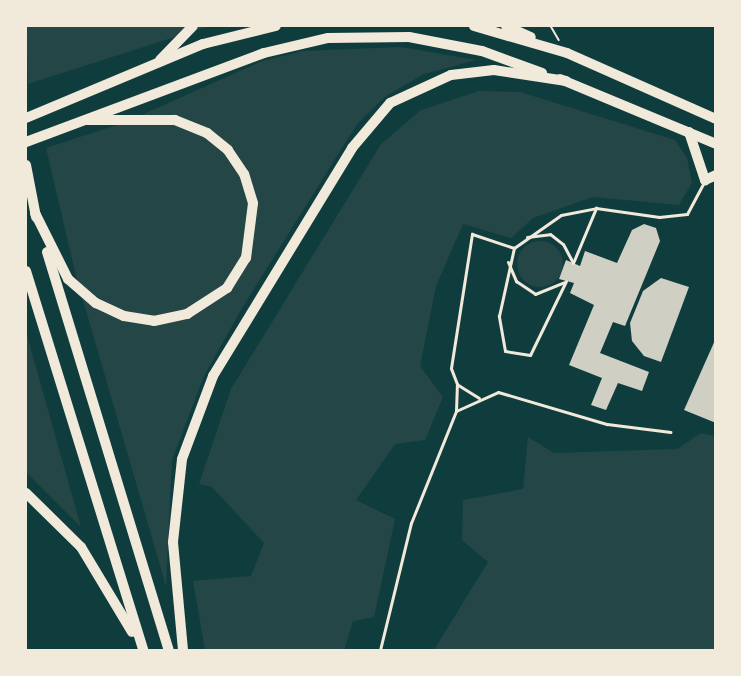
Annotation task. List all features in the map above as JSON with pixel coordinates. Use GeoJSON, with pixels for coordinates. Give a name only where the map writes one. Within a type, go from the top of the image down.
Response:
{"type":"FeatureCollection","features":[{"type":"Feature","properties":{"kind":"highway"},"geometry":{"type":"LineString","coordinates":[[155,65],[193,26]]}},
{"type":"Feature","properties":{"kind":"highway"},"geometry":{"type":"LineString","coordinates":[[26,118],[204,44],[276,26]]}},
{"type":"Feature","properties":{"kind":"highway"},"geometry":{"type":"LineString","coordinates":[[474,26],[567,53]]}},
{"type":"Feature","properties":{"kind":"highway"},"geometry":{"type":"LineString","coordinates":[[506,26],[716,119]]}},
{"type":"Feature","properties":{"kind":"highway"},"geometry":{"type":"LineString","coordinates":[[26,142],[74,121],[264,53],[339,37],[409,37],[482,51],[566,81],[716,144]]}},
{"type":"Feature","properties":{"kind":"highway"},"geometry":{"type":"LineString","coordinates":[[183,651],[173,542],[182,459],[213,376],[352,148],[390,103],[451,75],[494,70],[566,81]]}},
{"type":"Feature","properties":{"kind":"highway"},"geometry":{"type":"LineString","coordinates":[[35,213],[68,279],[96,303],[124,316],[154,321],[187,314],[227,288],[246,258],[253,203],[244,174],[207,133],[174,120],[74,121]]}},
{"type":"Feature","properties":{"kind":"highway"},"geometry":{"type":"LineString","coordinates":[[688,132],[705,180],[716,174]]}},
{"type":"Feature","properties":{"kind":"highway"},"geometry":{"type":"LineString","coordinates":[[26,165],[35,213],[169,651]]}},
{"type":"Feature","properties":{"kind":"highway"},"geometry":{"type":"LineString","coordinates":[[26,271],[143,651]]}},
{"type":"Feature","properties":{"kind":"highway"},"geometry":{"type":"LineString","coordinates":[[26,493],[81,547],[143,651]]}},
{"type":"Feature","properties":{"kind":"lane"},"geometry":{"type":"LineString","coordinates":[[508,262],[516,281],[535,294],[566,281],[530,355],[505,351],[500,337],[508,262],[514,248],[525,238],[561,215],[596,208],[660,217],[687,214],[705,180]]}},
{"type":"Feature","properties":{"kind":"lane"},"geometry":{"type":"LineString","coordinates":[[525,238],[550,234],[563,244],[573,263],[596,208]]}},
{"type":"Feature","properties":{"kind":"lane"},"geometry":{"type":"LineString","coordinates":[[380,651],[411,524],[456,411],[457,384],[451,368],[452,336],[472,234],[514,248]]}},
{"type":"Feature","properties":{"kind":"lane"},"geometry":{"type":"LineString","coordinates":[[457,384],[479,398]]}},
{"type":"Feature","properties":{"kind":"lane"},"geometry":{"type":"LineString","coordinates":[[456,411],[479,398],[498,392],[606,424],[670,432]]}},
{"type":"Feature","properties":{"kind":"shaded area"},"geometry":{"type":"Polygon","coordinates":[[[26,26],[209,26],[28,84],[26,26]]]}},
{"type":"Feature","properties":{"kind":"shaded area"},"geometry":{"type":"Polygon","coordinates":[[[401,47],[476,60],[424,74],[386,96],[357,124],[242,308],[204,376],[172,460],[166,586],[76,276],[46,148],[126,122],[262,61],[303,51],[401,47]]]}},
{"type":"Feature","properties":{"kind":"shaded area"},"geometry":{"type":"Polygon","coordinates":[[[479,91],[520,92],[675,140],[687,158],[692,183],[679,205],[593,197],[533,218],[511,238],[463,224],[436,286],[420,366],[443,397],[425,440],[395,444],[356,500],[395,519],[374,617],[353,621],[344,650],[205,650],[193,581],[251,576],[264,543],[212,487],[199,484],[231,389],[381,144],[421,110],[479,91]]]}},
{"type":"Feature","properties":{"kind":"shaded area"},"geometry":{"type":"Polygon","coordinates":[[[540,241],[549,242],[557,247],[562,255],[562,273],[557,281],[549,286],[540,287],[531,286],[523,281],[518,273],[517,264],[518,255],[523,247],[531,242],[540,241]]]}},
{"type":"Feature","properties":{"kind":"shaded area"},"geometry":{"type":"Polygon","coordinates":[[[26,332],[81,527],[26,472],[26,332]]]}},
{"type":"Feature","properties":{"kind":"shaded area"},"geometry":{"type":"Polygon","coordinates":[[[701,433],[715,436],[715,650],[434,650],[488,562],[462,540],[463,500],[523,489],[528,437],[554,453],[677,449],[701,433]]]}},
{"type":"Feature","properties":{"kind":"building"},"geometry":{"type":"Polygon","coordinates":[[[644,224],[656,228],[660,241],[625,326],[613,322],[600,353],[649,372],[642,391],[618,383],[606,410],[591,405],[602,378],[569,365],[594,305],[570,293],[574,283],[559,279],[566,260],[580,266],[585,251],[617,263],[632,230],[644,224]]]}},
{"type":"Feature","properties":{"kind":"building"},"geometry":{"type":"Polygon","coordinates":[[[661,278],[689,287],[661,362],[644,356],[632,341],[630,323],[643,291],[661,278]]]}},
{"type":"Feature","properties":{"kind":"building"},"geometry":{"type":"Polygon","coordinates":[[[716,338],[716,423],[684,410],[716,338]]]}}]}
